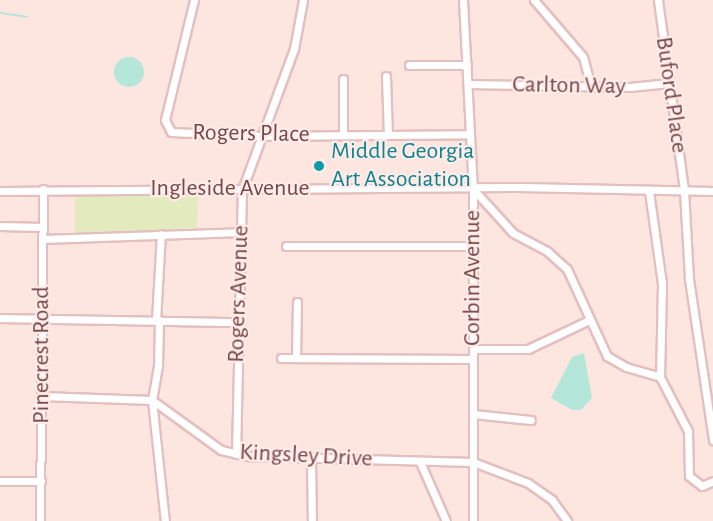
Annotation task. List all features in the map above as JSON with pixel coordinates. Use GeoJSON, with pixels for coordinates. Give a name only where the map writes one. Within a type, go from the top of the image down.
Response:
{"type":"FeatureCollection","features":[{"type":"Feature","properties":{"kind":"street","name":"Rogers Place"},"geometry":{"type":"LineString","coordinates":[[194,0],[174,76],[165,127],[176,132],[260,136],[470,134]]}},
{"type":"Feature","properties":{"kind":"street","name":"Rogers Avenue"},"geometry":{"type":"LineString","coordinates":[[236,454],[242,190],[294,49],[303,0]]}},
{"type":"Feature","properties":{"kind":"street","name":"Corbin Avenue"},"geometry":{"type":"LineString","coordinates":[[463,0],[473,188],[473,521]]}},
{"type":"Feature","properties":{"kind":"street"},"geometry":{"type":"LineString","coordinates":[[534,0],[583,57],[591,86]]}},
{"type":"Feature","properties":{"kind":"street","name":"Buford Place"},"geometry":{"type":"LineString","coordinates":[[658,0],[684,191],[689,279],[713,440]]}},
{"type":"Feature","properties":{"kind":"street"},"geometry":{"type":"LineString","coordinates":[[409,65],[467,64]]}},
{"type":"Feature","properties":{"kind":"street"},"geometry":{"type":"LineString","coordinates":[[386,76],[388,135]]}},
{"type":"Feature","properties":{"kind":"street"},"geometry":{"type":"LineString","coordinates":[[343,79],[343,135]]}},
{"type":"Feature","properties":{"kind":"street","name":"Carlton Way"},"geometry":{"type":"LineString","coordinates":[[469,84],[591,86],[669,83]]}},
{"type":"Feature","properties":{"kind":"street"},"geometry":{"type":"LineString","coordinates":[[473,188],[512,232],[548,252],[567,269],[601,348],[614,362],[660,377]]}},
{"type":"Feature","properties":{"kind":"street","name":"Ingleside Avenue"},"geometry":{"type":"LineString","coordinates":[[0,191],[473,188],[713,191]]}},
{"type":"Feature","properties":{"kind":"street","name":"Pinecrest Road"},"geometry":{"type":"LineString","coordinates":[[40,521],[43,189]]}},
{"type":"Feature","properties":{"kind":"street"},"geometry":{"type":"LineString","coordinates":[[649,191],[663,291],[660,377],[688,431],[689,476],[702,486],[713,481]]}},
{"type":"Feature","properties":{"kind":"street"},"geometry":{"type":"LineString","coordinates":[[0,226],[43,227]]}},
{"type":"Feature","properties":{"kind":"street"},"geometry":{"type":"LineString","coordinates":[[43,239],[240,232]]}},
{"type":"Feature","properties":{"kind":"street"},"geometry":{"type":"LineString","coordinates":[[160,234],[158,366],[152,399],[165,521]]}},
{"type":"Feature","properties":{"kind":"street"},"geometry":{"type":"LineString","coordinates":[[286,246],[473,246]]}},
{"type":"Feature","properties":{"kind":"street"},"geometry":{"type":"LineString","coordinates":[[296,358],[297,302]]}},
{"type":"Feature","properties":{"kind":"street"},"geometry":{"type":"LineString","coordinates":[[0,318],[238,322]]}},
{"type":"Feature","properties":{"kind":"street"},"geometry":{"type":"LineString","coordinates":[[473,349],[528,349],[589,320]]}},
{"type":"Feature","properties":{"kind":"street"},"geometry":{"type":"LineString","coordinates":[[281,358],[473,359]]}},
{"type":"Feature","properties":{"kind":"street"},"geometry":{"type":"LineString","coordinates":[[42,396],[152,399]]}},
{"type":"Feature","properties":{"kind":"street","name":"Kingsley Drive"},"geometry":{"type":"LineString","coordinates":[[152,399],[221,450],[236,454],[311,460],[473,462],[528,483],[552,500],[567,521]]}},
{"type":"Feature","properties":{"kind":"street"},"geometry":{"type":"LineString","coordinates":[[473,414],[531,420]]}},
{"type":"Feature","properties":{"kind":"street"},"geometry":{"type":"LineString","coordinates":[[311,460],[312,521]]}},
{"type":"Feature","properties":{"kind":"street"},"geometry":{"type":"LineString","coordinates":[[420,462],[446,521]]}},
{"type":"Feature","properties":{"kind":"street"},"geometry":{"type":"LineString","coordinates":[[0,481],[41,481]]}},
{"type":"Feature","properties":{"kind":"green space"},"geometry":{"type":"Polygon","coordinates":[[[75,192],[198,194],[197,228],[75,235],[75,192]]]}},
{"type":"Feature","properties":{"kind":"water"},"geometry":{"type":"Polygon","coordinates":[[[129,57],[139,62],[144,72],[139,82],[129,87],[119,82],[114,72],[119,62],[129,57]]]}},
{"type":"Feature","properties":{"kind":"water"},"geometry":{"type":"Polygon","coordinates":[[[584,353],[592,398],[581,410],[572,410],[551,398],[572,357],[584,353]]]}},
{"type":"Feature","properties":{"kind":"waterway"},"geometry":{"type":"LineString","coordinates":[[0,13],[27,17]]}},
{"type":"Feature","properties":{"kind":"place","name":"Middle Georgia Art Association"},"geometry":{"type":"Point","coordinates":[319,166]}}]}
